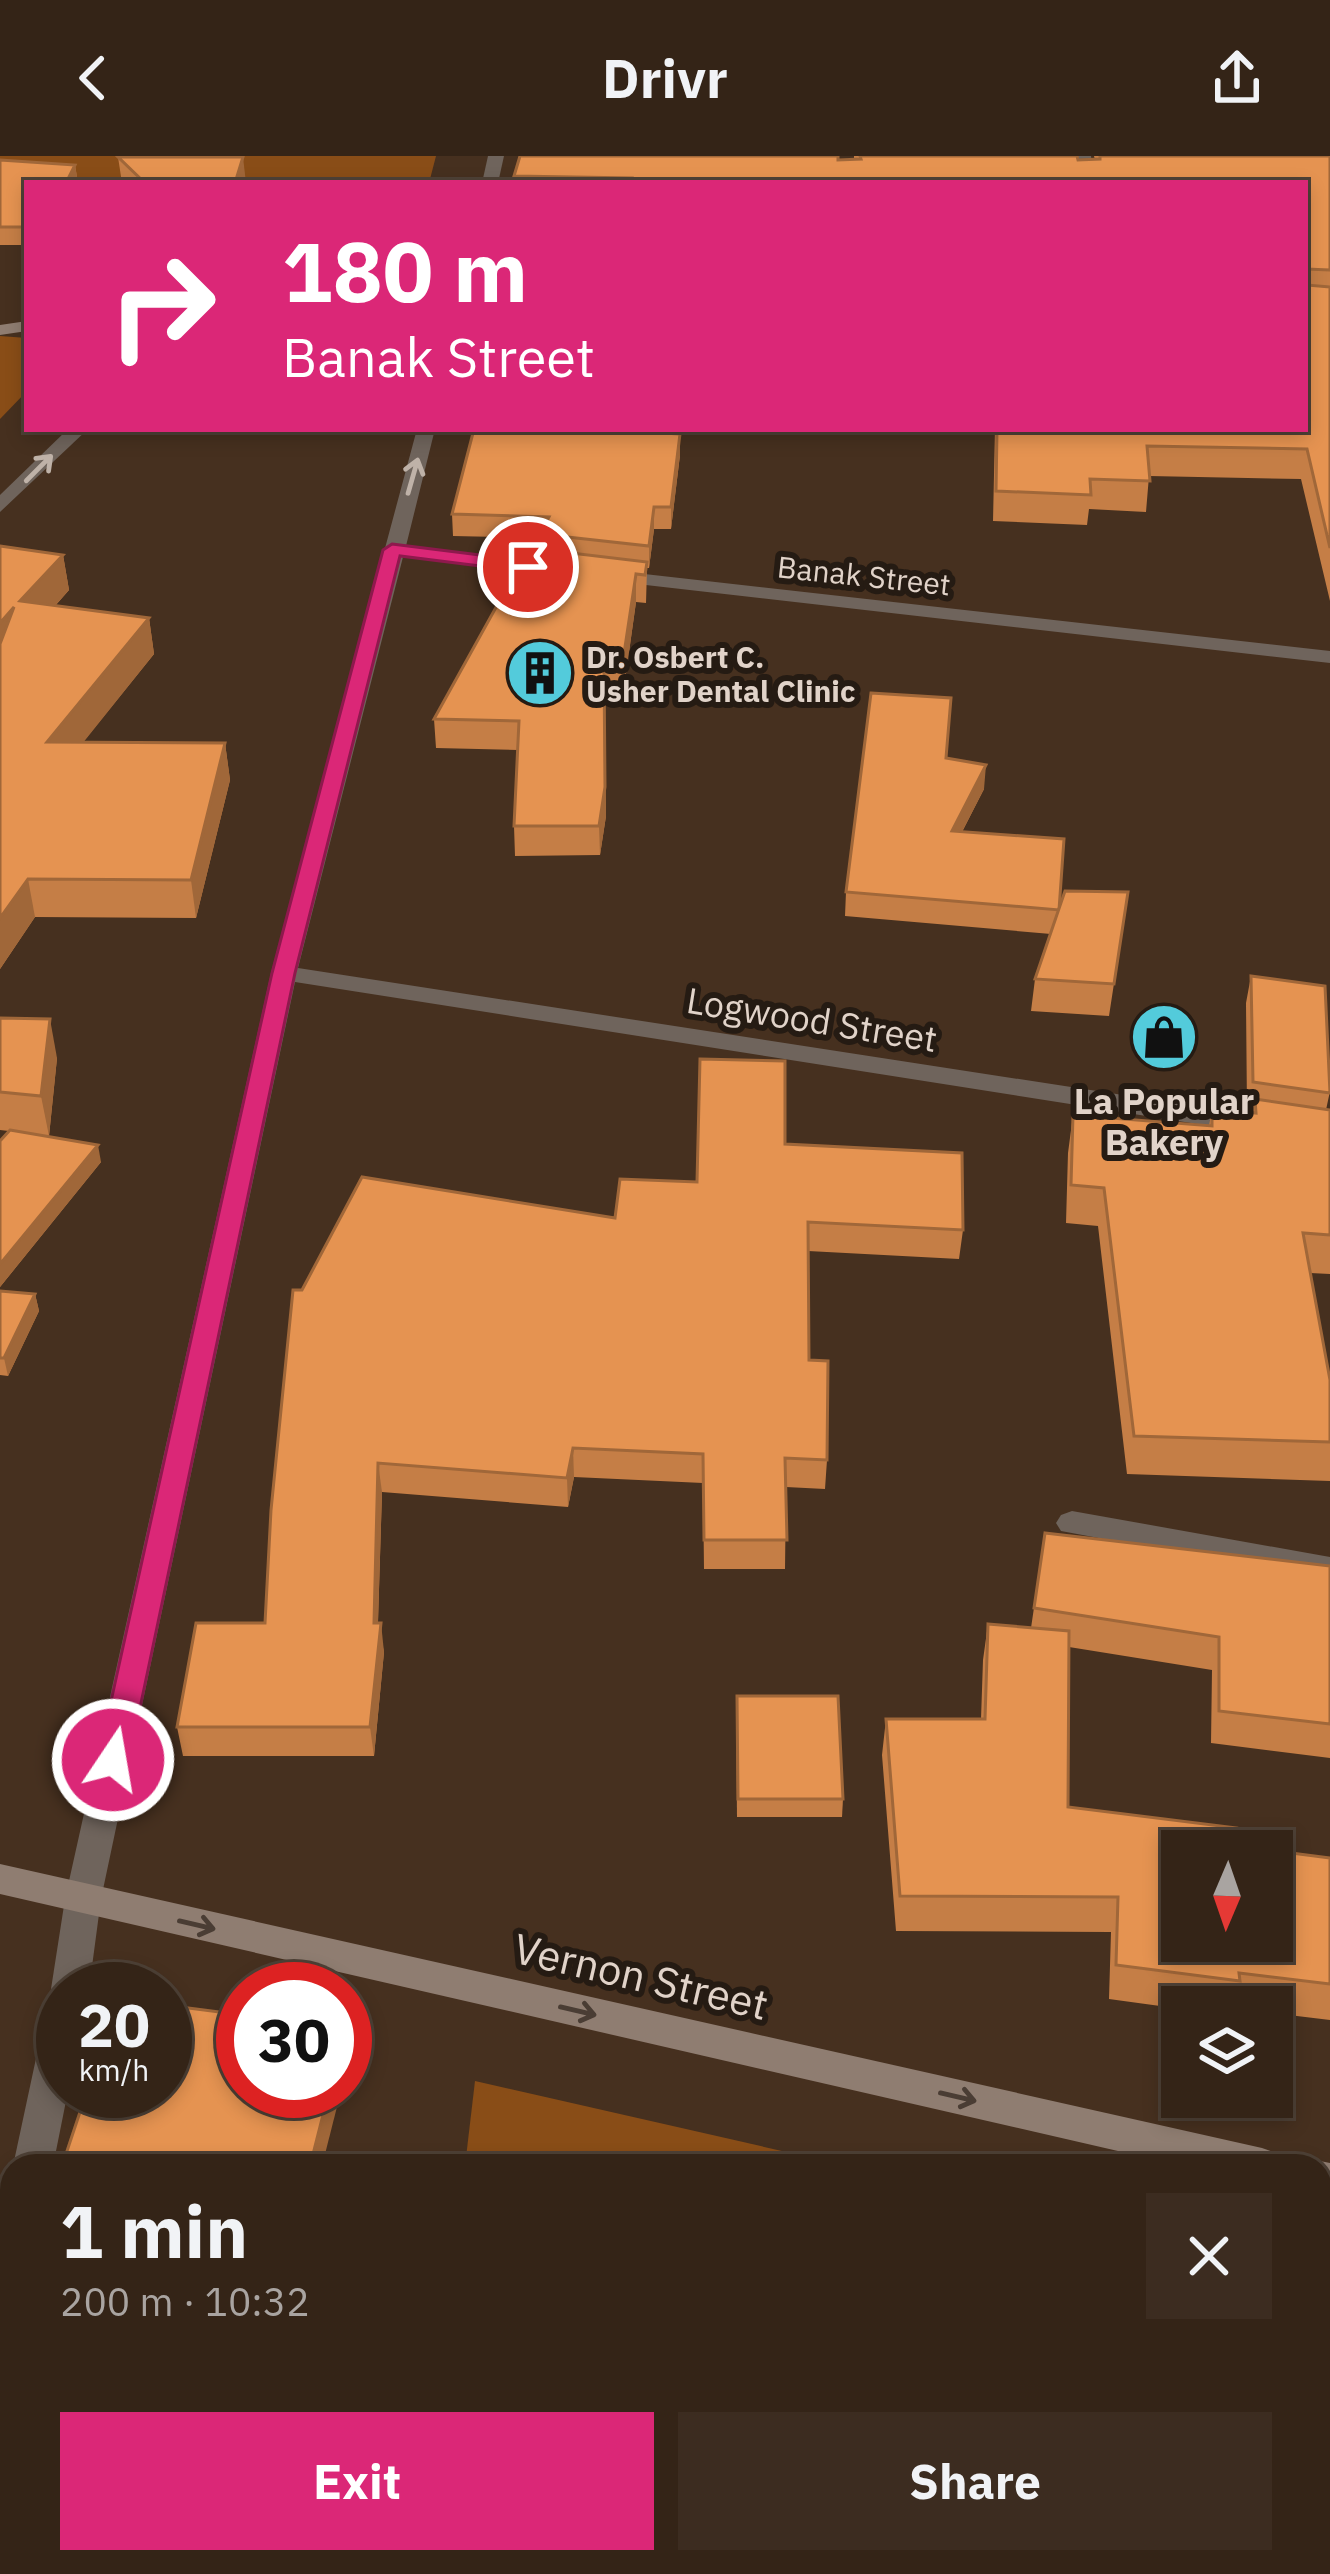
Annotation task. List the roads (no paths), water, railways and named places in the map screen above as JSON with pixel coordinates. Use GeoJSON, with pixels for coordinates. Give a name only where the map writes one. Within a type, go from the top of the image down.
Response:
{"type":"FeatureCollection","features":[{"type":"Feature","properties":{"kind":"main road","name":"Vernon Street"},"geometry":{"type":"LineString","coordinates":[[0,1880],[1209,2154]]}},
{"type":"Feature","properties":{"kind":"street"},"geometry":{"type":"LineString","coordinates":[[0,506],[76,432]]}},
{"type":"Feature","properties":{"kind":"street"},"geometry":{"type":"LineString","coordinates":[[74,1962],[83,1899],[284,973],[425,432]]}},
{"type":"Feature","properties":{"kind":"street","name":"Banak Street"},"geometry":{"type":"LineString","coordinates":[[392,550],[1330,657]]}},
{"type":"Feature","properties":{"kind":"street","name":"Logwood Street"},"geometry":{"type":"LineString","coordinates":[[284,973],[1330,1136]]}},
{"type":"Feature","properties":{"kind":"street"},"geometry":{"type":"LineString","coordinates":[[1072,1523],[1330,1569]]}},
{"type":"Feature","properties":{"kind":"street"},"geometry":{"type":"LineString","coordinates":[[35,2154],[42,2118]]}},
{"type":"Feature","properties":{"kind":"place","name":"Dr. Osbert C. Usher Dental Clinic"},"geometry":{"type":"Point","coordinates":[540,673]}},
{"type":"Feature","properties":{"kind":"place","name":"La Popular Bakery"},"geometry":{"type":"Point","coordinates":[1164,1037]}}]}
